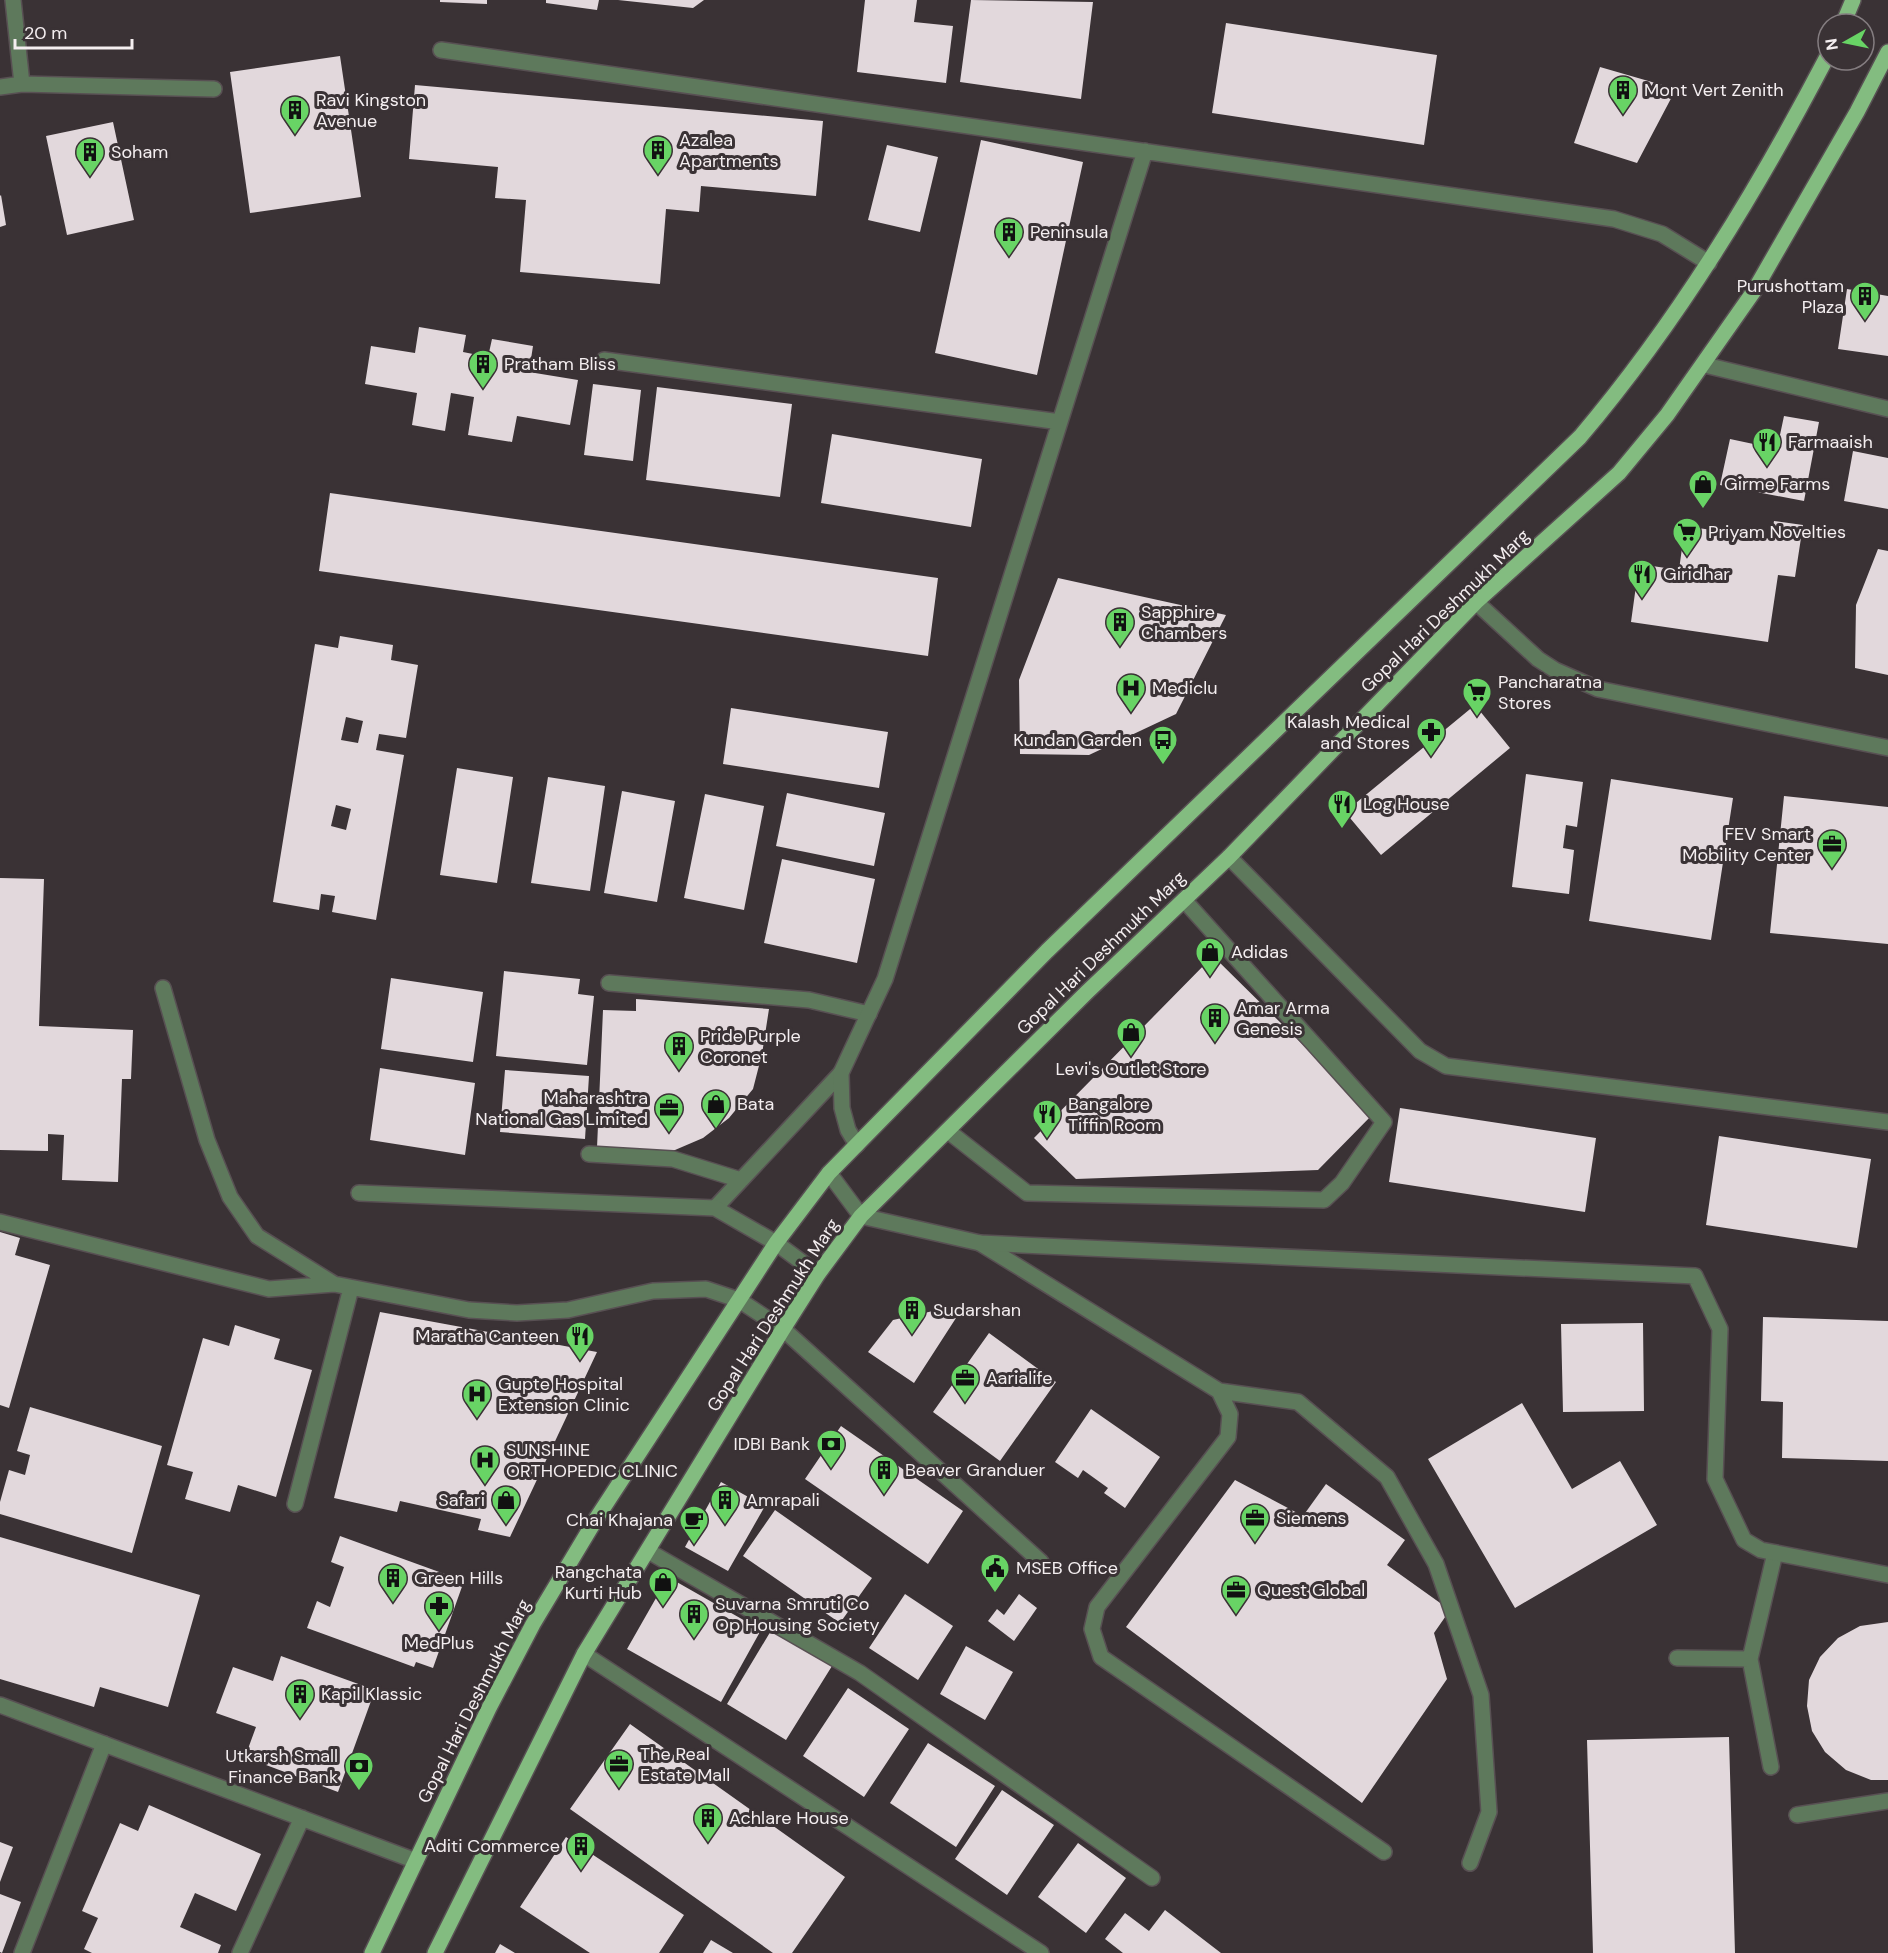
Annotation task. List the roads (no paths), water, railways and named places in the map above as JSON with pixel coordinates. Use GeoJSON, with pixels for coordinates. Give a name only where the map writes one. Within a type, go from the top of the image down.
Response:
{"type":"FeatureCollection","features":[{"type":"Feature","properties":{"kind":"main road","name":"Gopal Hari Deshmukh Marg"},"geometry":{"type":"LineString","coordinates":[[435,1953],[584,1654],[783,1329],[818,1274],[861,1216],[1229,857],[1476,602],[1619,473],[1705,365],[1754,291],[1888,52]]}},
{"type":"Feature","properties":{"kind":"main road","name":"Gopal Hari Deshmukh Marg"},"geometry":{"type":"LineString","coordinates":[[372,1953],[489,1708],[533,1624],[596,1519],[776,1243],[830,1173],[1047,951],[1580,437],[1656,342],[1709,263],[1818,72]]}},
{"type":"Feature","properties":{"kind":"street"},"geometry":{"type":"LineString","coordinates":[[14,0],[22,84]]}},
{"type":"Feature","properties":{"kind":"street"},"geometry":{"type":"LineString","coordinates":[[441,50],[1614,219],[1662,234],[1709,263]]}},
{"type":"Feature","properties":{"kind":"street"},"geometry":{"type":"LineString","coordinates":[[0,87],[22,84],[214,89]]}},
{"type":"Feature","properties":{"kind":"street"},"geometry":{"type":"LineString","coordinates":[[715,1208],[841,1073],[885,979],[1144,152]]}},
{"type":"Feature","properties":{"kind":"street"},"geometry":{"type":"LineString","coordinates":[[604,360],[1060,422]]}},
{"type":"Feature","properties":{"kind":"street"},"geometry":{"type":"LineString","coordinates":[[1705,365],[1888,410]]}},
{"type":"Feature","properties":{"kind":"street"},"geometry":{"type":"LineString","coordinates":[[1476,602],[1538,659],[1555,670],[1598,689],[1888,748]]}},
{"type":"Feature","properties":{"kind":"street"},"geometry":{"type":"LineString","coordinates":[[1229,857],[1420,1051],[1446,1066],[1888,1122]]}},
{"type":"Feature","properties":{"kind":"street"},"geometry":{"type":"LineString","coordinates":[[948,1131],[1027,1193],[1324,1200],[1342,1183],[1384,1122],[1184,900]]}},
{"type":"Feature","properties":{"kind":"street"},"geometry":{"type":"LineString","coordinates":[[609,983],[809,1000],[869,1014]]}},
{"type":"Feature","properties":{"kind":"street"},"geometry":{"type":"LineString","coordinates":[[163,988],[207,1140],[230,1197],[257,1236],[334,1284]]}},
{"type":"Feature","properties":{"kind":"street"},"geometry":{"type":"LineString","coordinates":[[841,1073],[842,1108],[848,1130],[857,1145]]}},
{"type":"Feature","properties":{"kind":"street"},"geometry":{"type":"LineString","coordinates":[[589,1154],[673,1159],[741,1180]]}},
{"type":"Feature","properties":{"kind":"street"},"geometry":{"type":"LineString","coordinates":[[830,1173],[861,1216],[980,1243],[1695,1276],[1720,1329],[1715,1479],[1744,1540],[1761,1550],[1888,1575]]}},
{"type":"Feature","properties":{"kind":"street"},"geometry":{"type":"LineString","coordinates":[[359,1193],[715,1208],[776,1243],[818,1274]]}},
{"type":"Feature","properties":{"kind":"street"},"geometry":{"type":"LineString","coordinates":[[0,1222],[269,1288],[334,1284],[469,1310],[517,1313],[568,1310],[653,1291],[706,1289],[739,1300],[783,1329],[1041,1562]]}},
{"type":"Feature","properties":{"kind":"street"},"geometry":{"type":"LineString","coordinates":[[980,1243],[1219,1391],[1298,1402],[1387,1477],[1436,1564],[1481,1695],[1489,1812],[1470,1863]]}},
{"type":"Feature","properties":{"kind":"street"},"geometry":{"type":"LineString","coordinates":[[295,1504],[351,1288]]}},
{"type":"Feature","properties":{"kind":"street"},"geometry":{"type":"LineString","coordinates":[[1219,1391],[1230,1414],[1227,1437],[1097,1607],[1092,1629],[1101,1657],[1384,1852]]}},
{"type":"Feature","properties":{"kind":"street"},"geometry":{"type":"LineString","coordinates":[[648,1551],[860,1672],[1152,1878]]}},
{"type":"Feature","properties":{"kind":"street"},"geometry":{"type":"LineString","coordinates":[[1771,1767],[1750,1659],[1775,1553]]}},
{"type":"Feature","properties":{"kind":"street"},"geometry":{"type":"LineString","coordinates":[[584,1654],[1041,1953]]}},
{"type":"Feature","properties":{"kind":"street"},"geometry":{"type":"LineString","coordinates":[[1677,1658],[1750,1659]]}},
{"type":"Feature","properties":{"kind":"street"},"geometry":{"type":"LineString","coordinates":[[0,1705],[416,1861]]}},
{"type":"Feature","properties":{"kind":"street"},"geometry":{"type":"LineString","coordinates":[[22,1953],[104,1744]]}},
{"type":"Feature","properties":{"kind":"street"},"geometry":{"type":"LineString","coordinates":[[1797,1815],[1888,1801]]}},
{"type":"Feature","properties":{"kind":"street"},"geometry":{"type":"LineString","coordinates":[[240,1953],[302,1818]]}},
{"type":"Feature","properties":{"kind":"place","name":"Mont Vert Zenith"},"geometry":{"type":"Point","coordinates":[1623,116]}},
{"type":"Feature","properties":{"kind":"place","name":"Ravi Kingston Avenue"},"geometry":{"type":"Point","coordinates":[295,136]}},
{"type":"Feature","properties":{"kind":"place","name":"Azalea Apartments"},"geometry":{"type":"Point","coordinates":[658,176]}},
{"type":"Feature","properties":{"kind":"place","name":"Soham"},"geometry":{"type":"Point","coordinates":[90,178]}},
{"type":"Feature","properties":{"kind":"place","name":"Peninsula"},"geometry":{"type":"Point","coordinates":[1009,258]}},
{"type":"Feature","properties":{"kind":"place","name":"Purushottam Plaza"},"geometry":{"type":"Point","coordinates":[1865,322]}},
{"type":"Feature","properties":{"kind":"place","name":"Pratham Bliss"},"geometry":{"type":"Point","coordinates":[483,390]}},
{"type":"Feature","properties":{"kind":"place","name":"Farmaaish"},"geometry":{"type":"Point","coordinates":[1767,468]}},
{"type":"Feature","properties":{"kind":"place","name":"Girme Farms"},"geometry":{"type":"Point","coordinates":[1703,510]}},
{"type":"Feature","properties":{"kind":"place","name":"Priyam Novelties"},"geometry":{"type":"Point","coordinates":[1687,558]}},
{"type":"Feature","properties":{"kind":"place","name":"Giridhar"},"geometry":{"type":"Point","coordinates":[1642,600]}},
{"type":"Feature","properties":{"kind":"place","name":"Sapphire Chambers"},"geometry":{"type":"Point","coordinates":[1120,648]}},
{"type":"Feature","properties":{"kind":"place","name":"Mediclu"},"geometry":{"type":"Point","coordinates":[1131,714]}},
{"type":"Feature","properties":{"kind":"place","name":"Pancharatna Stores"},"geometry":{"type":"Point","coordinates":[1477,718]}},
{"type":"Feature","properties":{"kind":"place","name":"Kalash Medical and Stores"},"geometry":{"type":"Point","coordinates":[1431,758]}},
{"type":"Feature","properties":{"kind":"place","name":"Kundan Garden"},"geometry":{"type":"Point","coordinates":[1163,766]}},
{"type":"Feature","properties":{"kind":"place","name":"Log House"},"geometry":{"type":"Point","coordinates":[1342,830]}},
{"type":"Feature","properties":{"kind":"place","name":"FEV Smart Mobility Center"},"geometry":{"type":"Point","coordinates":[1832,870]}},
{"type":"Feature","properties":{"kind":"place","name":"Adidas"},"geometry":{"type":"Point","coordinates":[1210,978]}},
{"type":"Feature","properties":{"kind":"place","name":"Amar Arma Genesis"},"geometry":{"type":"Point","coordinates":[1215,1044]}},
{"type":"Feature","properties":{"kind":"place","name":"Levi's Outlet Store"},"geometry":{"type":"Point","coordinates":[1131,1058]}},
{"type":"Feature","properties":{"kind":"place","name":"Pride Purple Coronet"},"geometry":{"type":"Point","coordinates":[679,1072]}},
{"type":"Feature","properties":{"kind":"place","name":"Bata"},"geometry":{"type":"Point","coordinates":[716,1130]}},
{"type":"Feature","properties":{"kind":"place","name":"Maharashtra National Gas Limited"},"geometry":{"type":"Point","coordinates":[669,1134]}},
{"type":"Feature","properties":{"kind":"place","name":"Bangalore Tiffin Room"},"geometry":{"type":"Point","coordinates":[1047,1140]}},
{"type":"Feature","properties":{"kind":"place","name":"Sudarshan"},"geometry":{"type":"Point","coordinates":[912,1336]}},
{"type":"Feature","properties":{"kind":"place","name":"Maratha Canteen"},"geometry":{"type":"Point","coordinates":[580,1362]}},
{"type":"Feature","properties":{"kind":"place","name":"Aarialife"},"geometry":{"type":"Point","coordinates":[965,1404]}},
{"type":"Feature","properties":{"kind":"place","name":"Gupte Hospital Extension Clinic"},"geometry":{"type":"Point","coordinates":[477,1420]}},
{"type":"Feature","properties":{"kind":"place","name":"IDBI Bank"},"geometry":{"type":"Point","coordinates":[831,1470]}},
{"type":"Feature","properties":{"kind":"place","name":"SUNSHINE ORTHOPEDIC CLINIC"},"geometry":{"type":"Point","coordinates":[485,1486]}},
{"type":"Feature","properties":{"kind":"place","name":"Beaver Granduer"},"geometry":{"type":"Point","coordinates":[884,1496]}},
{"type":"Feature","properties":{"kind":"place","name":"Safari"},"geometry":{"type":"Point","coordinates":[506,1526]}},
{"type":"Feature","properties":{"kind":"place","name":"Amrapali"},"geometry":{"type":"Point","coordinates":[725,1526]}},
{"type":"Feature","properties":{"kind":"place","name":"Siemens"},"geometry":{"type":"Point","coordinates":[1255,1544]}},
{"type":"Feature","properties":{"kind":"place","name":"Chai Khajana"},"geometry":{"type":"Point","coordinates":[694,1546]}},
{"type":"Feature","properties":{"kind":"place","name":"MSEB Office"},"geometry":{"type":"Point","coordinates":[995,1594]}},
{"type":"Feature","properties":{"kind":"place","name":"Green Hills"},"geometry":{"type":"Point","coordinates":[393,1604]}},
{"type":"Feature","properties":{"kind":"place","name":"Rangchata Kurti Hub"},"geometry":{"type":"Point","coordinates":[663,1608]}},
{"type":"Feature","properties":{"kind":"place","name":"Quest Global"},"geometry":{"type":"Point","coordinates":[1236,1616]}},
{"type":"Feature","properties":{"kind":"place","name":"MedPlus"},"geometry":{"type":"Point","coordinates":[439,1632]}},
{"type":"Feature","properties":{"kind":"place","name":"Suvarna Smruti Co Op Housing Society"},"geometry":{"type":"Point","coordinates":[694,1640]}},
{"type":"Feature","properties":{"kind":"place","name":"Kapil Klassic"},"geometry":{"type":"Point","coordinates":[300,1720]}},
{"type":"Feature","properties":{"kind":"place","name":"The Real Estate Mall"},"geometry":{"type":"Point","coordinates":[619,1790]}},
{"type":"Feature","properties":{"kind":"place","name":"Utkarsh Small Finance Bank"},"geometry":{"type":"Point","coordinates":[359,1792]}},
{"type":"Feature","properties":{"kind":"place","name":"Achlare House"},"geometry":{"type":"Point","coordinates":[708,1844]}},
{"type":"Feature","properties":{"kind":"place","name":"Aditi Commerce"},"geometry":{"type":"Point","coordinates":[581,1872]}}]}
